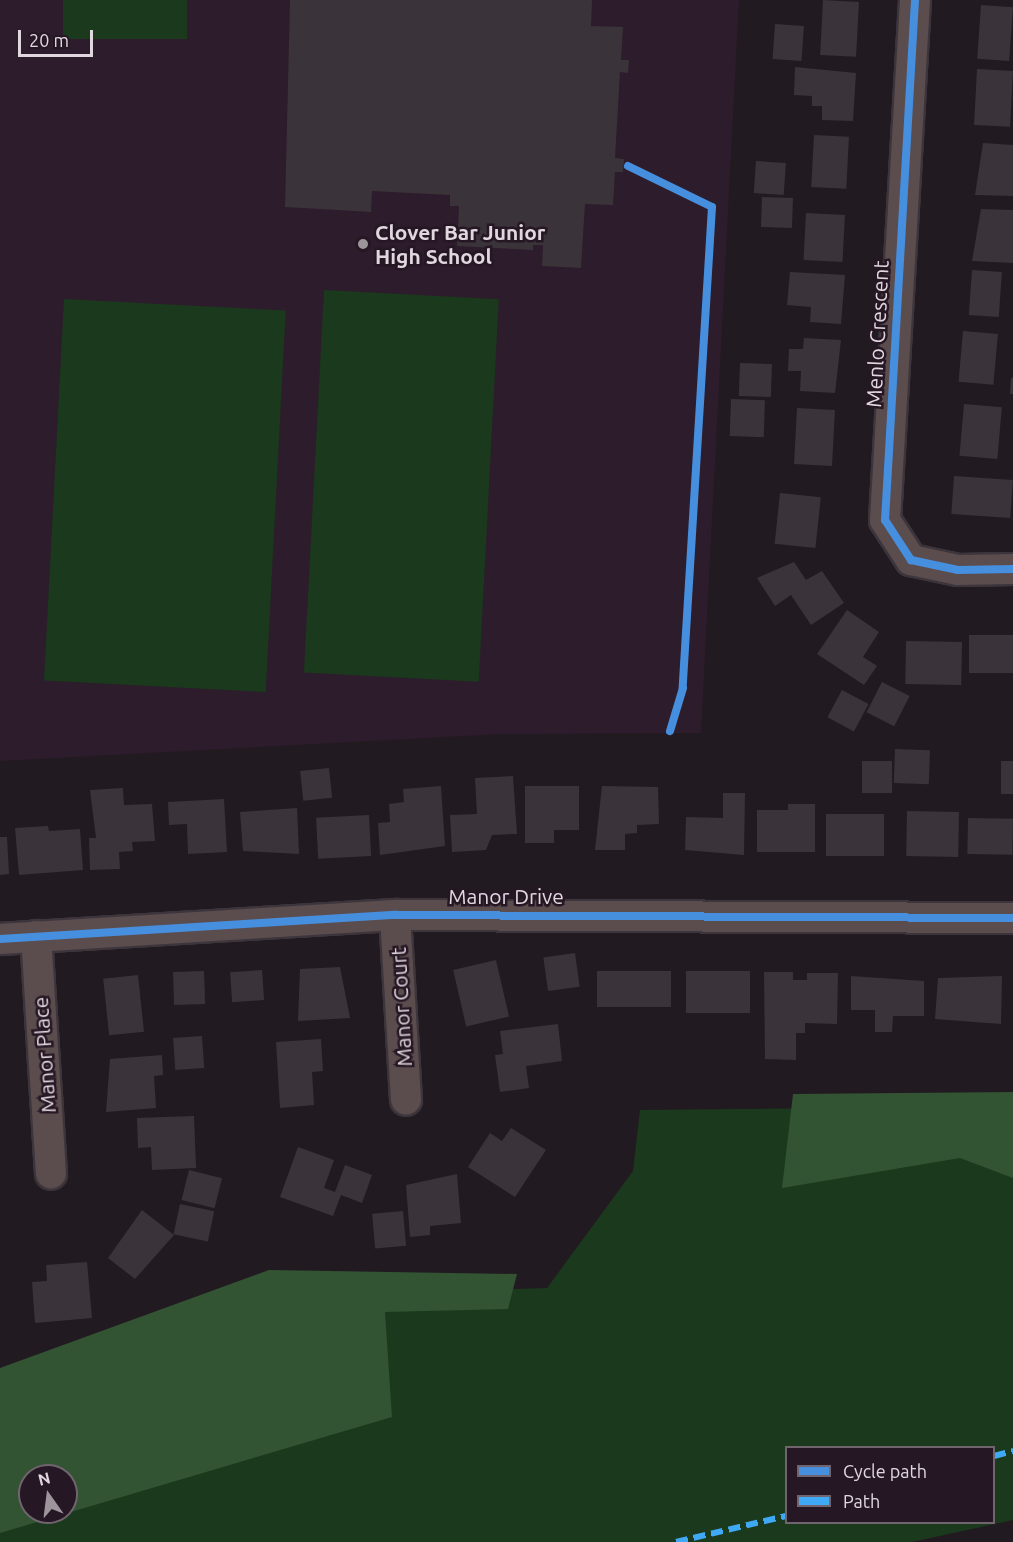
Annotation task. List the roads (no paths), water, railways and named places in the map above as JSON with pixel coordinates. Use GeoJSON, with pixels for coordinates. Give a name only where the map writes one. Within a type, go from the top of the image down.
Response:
{"type":"FeatureCollection","features":[{"type":"Feature","properties":{"kind":"street","name":"Menlo Crescent"},"geometry":{"type":"LineString","coordinates":[[915,0],[885,520],[912,560],[958,570],[1013,569]]}},
{"type":"Feature","properties":{"kind":"street","name":"Manor Drive"},"geometry":{"type":"LineString","coordinates":[[0,939],[395,915],[1013,918]]}},
{"type":"Feature","properties":{"kind":"street","name":"Manor Court"},"geometry":{"type":"LineString","coordinates":[[395,915],[406,1100]]}},
{"type":"Feature","properties":{"kind":"street","name":"Manor Place"},"geometry":{"type":"LineString","coordinates":[[36,936],[51,1174]]}},
{"type":"Feature","properties":{"kind":"place","name":"Clover Bar Junior High School"},"geometry":{"type":"Point","coordinates":[363,244]}}]}
